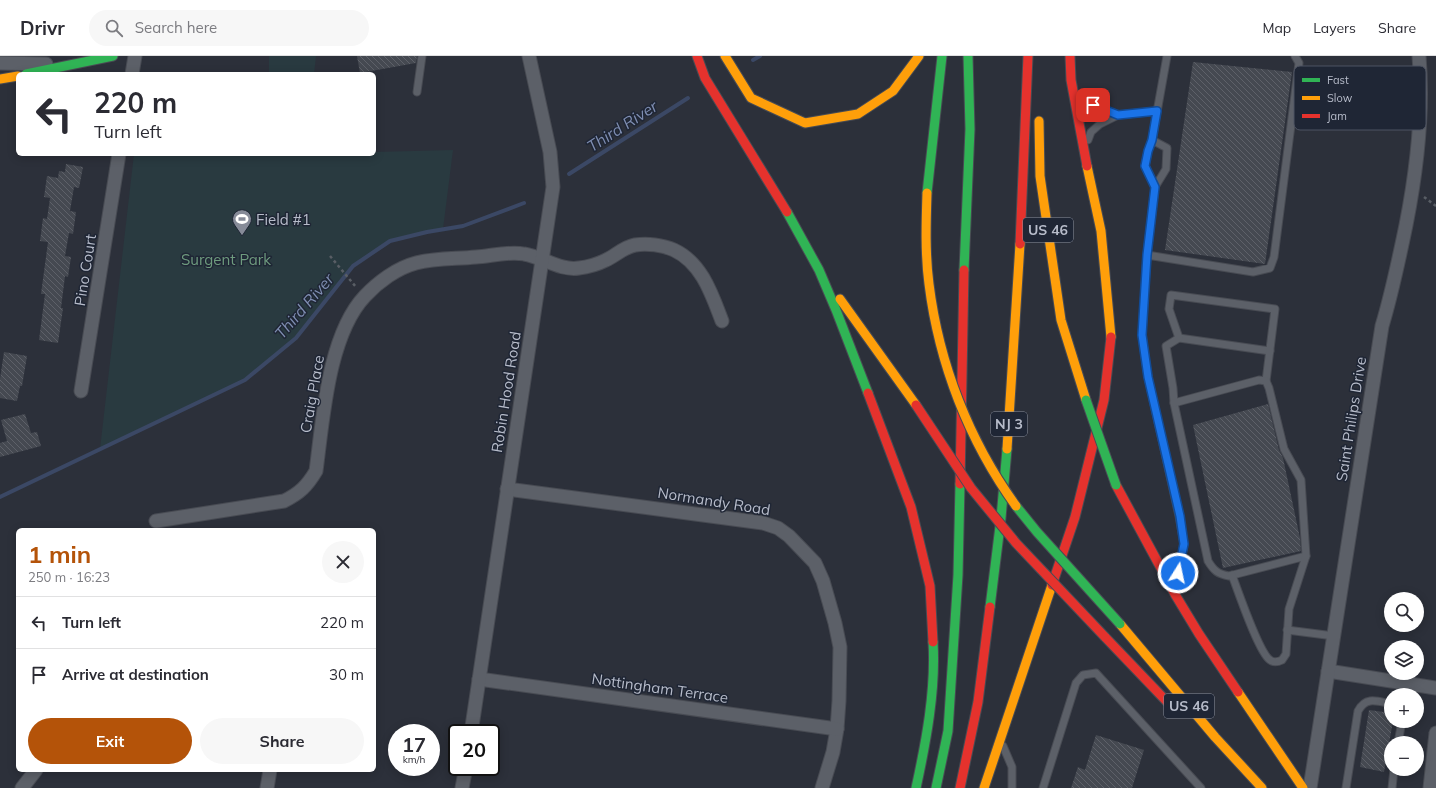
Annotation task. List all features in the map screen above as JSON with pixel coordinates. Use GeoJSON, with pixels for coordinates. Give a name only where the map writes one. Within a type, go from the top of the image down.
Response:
{"type":"FeatureCollection","features":[{"type":"Feature","properties":{"kind":"main road"},"geometry":{"type":"LineString","coordinates":[[35,72],[113,56]]}},
{"type":"Feature","properties":{"kind":"main road"},"geometry":{"type":"LineString","coordinates":[[697,56],[705,78],[796,227],[819,270],[836,310],[911,507],[930,586],[934,658],[927,735],[916,788]]}},
{"type":"Feature","properties":{"kind":"main road"},"geometry":{"type":"LineString","coordinates":[[725,56],[750,98],[805,123],[858,114],[893,91],[919,56]]}},
{"type":"Feature","properties":{"kind":"main road","name":"US 46"},"geometry":{"type":"LineString","coordinates":[[942,56],[927,193],[926,255],[934,316],[950,375],[966,418],[989,464],[1025,518],[1120,624],[1215,737],[1261,788]]}},
{"type":"Feature","properties":{"kind":"main road"},"geometry":{"type":"LineString","coordinates":[[936,788],[948,731],[958,575],[965,238],[970,128],[968,56]]}},
{"type":"Feature","properties":{"kind":"main road","name":"NJ 3"},"geometry":{"type":"LineString","coordinates":[[960,788],[978,702],[1001,518],[1010,414],[1020,246],[1028,56]]}},
{"type":"Feature","properties":{"kind":"main road"},"geometry":{"type":"LineString","coordinates":[[984,788],[1001,741],[1074,518],[1104,400],[1111,339],[1101,232],[1073,93],[1070,56]]}},
{"type":"Feature","properties":{"kind":"main road"},"geometry":{"type":"LineString","coordinates":[[0,79],[16,76]]}},
{"type":"Feature","properties":{"kind":"main road","name":"US 46"},"geometry":{"type":"LineString","coordinates":[[1038,112],[1040,176],[1061,320],[1086,400],[1116,485],[1176,596],[1199,634],[1303,788]]}},
{"type":"Feature","properties":{"kind":"main road"},"geometry":{"type":"LineString","coordinates":[[819,270],[916,405],[971,488],[1016,543],[1180,716]]}},
{"type":"Feature","properties":{"kind":"main road"},"geometry":{"type":"LineString","coordinates":[[1212,748],[1246,771]]}},
{"type":"Feature","properties":{"kind":"street"},"geometry":{"type":"LineString","coordinates":[[132,72],[135,56]]}},
{"type":"Feature","properties":{"kind":"street","name":"Robin Hood Road"},"geometry":{"type":"LineString","coordinates":[[472,724],[553,187],[550,152],[529,56]]}},
{"type":"Feature","properties":{"kind":"street","name":"Saint Philips Drive"},"geometry":{"type":"LineString","coordinates":[[1419,56],[1420,66]]}},
{"type":"Feature","properties":{"kind":"street"},"geometry":{"type":"LineString","coordinates":[[0,63],[72,64]]}},
{"type":"Feature","properties":{"kind":"street","name":"Saint Philips Drive"},"geometry":{"type":"LineString","coordinates":[[1310,788],[1382,326],[1390,299],[1413,189],[1419,130]]}},
{"type":"Feature","properties":{"kind":"street","name":"Pino Court"},"geometry":{"type":"LineString","coordinates":[[81,391],[120,156]]}},
{"type":"Feature","properties":{"kind":"street","name":"Craig Place"},"geometry":{"type":"LineString","coordinates":[[156,521],[284,501],[297,495],[308,484],[316,471],[330,372],[336,350],[352,314],[365,296],[382,281],[415,264],[436,260],[505,254],[524,254],[543,259],[561,267],[578,268],[606,260],[634,245],[654,245],[674,251],[698,270],[708,284],[722,321]]}},
{"type":"Feature","properties":{"kind":"street","name":"Normandy Road"},"geometry":{"type":"LineString","coordinates":[[508,489],[763,523],[778,528],[789,536],[815,563],[823,581],[840,647],[837,729],[833,752],[822,788]]}},
{"type":"Feature","properties":{"kind":"street"},"geometry":{"type":"LineString","coordinates":[[1328,671],[1436,688]]}},
{"type":"Feature","properties":{"kind":"street","name":"Nottingham Terrace"},"geometry":{"type":"LineString","coordinates":[[479,679],[837,729]]}},
{"type":"Feature","properties":{"kind":"street"},"geometry":{"type":"LineString","coordinates":[[1430,788],[1436,733]]}},
{"type":"Feature","properties":{"kind":"street"},"geometry":{"type":"LineString","coordinates":[[22,788],[34,772]]}},
{"type":"Feature","properties":{"kind":"street"},"geometry":{"type":"LineString","coordinates":[[267,788],[270,772]]}},
{"type":"Feature","properties":{"kind":"street"},"geometry":{"type":"LineString","coordinates":[[462,788],[464,776]]}},
{"type":"Feature","properties":{"kind":"lane"},"geometry":{"type":"LineString","coordinates":[[418,92],[422,56]]}},
{"type":"Feature","properties":{"kind":"lane"},"geometry":{"type":"LineString","coordinates":[[1155,187],[1145,166],[1152,140],[1167,56]]}},
{"type":"Feature","properties":{"kind":"lane"},"geometry":{"type":"LineString","coordinates":[[1295,56],[1299,63],[1299,66]]}},
{"type":"Feature","properties":{"kind":"lane"},"geometry":{"type":"LineString","coordinates":[[1073,93],[1084,102],[1118,115]]}},
{"type":"Feature","properties":{"kind":"lane"},"geometry":{"type":"LineString","coordinates":[[1147,255],[1253,272],[1270,268],[1274,257],[1294,102]]}},
{"type":"Feature","properties":{"kind":"lane"},"geometry":{"type":"LineString","coordinates":[[1084,151],[1091,132],[1100,124],[1118,115],[1157,111]]}},
{"type":"Feature","properties":{"kind":"lane"},"geometry":{"type":"LineString","coordinates":[[1152,140],[1167,148],[1166,169],[1155,187],[1147,255],[1142,335],[1148,377],[1180,516],[1184,544],[1176,596]]}},
{"type":"Feature","properties":{"kind":"lane"},"geometry":{"type":"LineString","coordinates":[[1179,338],[1170,309],[1172,295],[1275,309],[1266,381],[1284,449],[1301,480],[1306,556],[1289,609],[1286,654],[1282,660],[1277,662],[1272,661],[1267,657],[1259,644],[1232,575]]}},
{"type":"Feature","properties":{"kind":"lane"},"geometry":{"type":"LineString","coordinates":[[1270,351],[1179,338],[1166,346],[1174,403],[1208,561],[1213,570],[1220,575],[1229,576],[1306,556]]}},
{"type":"Feature","properties":{"kind":"lane"},"geometry":{"type":"LineString","coordinates":[[1174,403],[1259,380],[1266,381]]}},
{"type":"Feature","properties":{"kind":"lane"},"geometry":{"type":"LineString","coordinates":[[1287,630],[1334,636]]}},
{"type":"Feature","properties":{"kind":"lane"},"geometry":{"type":"LineString","coordinates":[[1043,788],[1076,683],[1083,676],[1096,673],[1201,788]]}},
{"type":"Feature","properties":{"kind":"lane"},"geometry":{"type":"LineString","coordinates":[[1346,788],[1358,711],[1361,706],[1371,700],[1384,703]]}},
{"type":"Feature","properties":{"kind":"lane"},"geometry":{"type":"LineString","coordinates":[[1001,741],[1012,767],[1012,788]]}},
{"type":"Feature","properties":{"kind":"lane"},"geometry":{"type":"LineString","coordinates":[[1392,788],[1393,776]]}},
{"type":"Feature","properties":{"kind":"path"},"geometry":{"type":"LineString","coordinates":[[1424,197],[1436,206]]}},
{"type":"Feature","properties":{"kind":"path"},"geometry":{"type":"LineString","coordinates":[[330,256],[353,284]]}},
{"type":"Feature","properties":{"kind":"green space"},"geometry":{"type":"Polygon","coordinates":[[[269,56],[316,56],[314,72],[269,72],[269,56]]]}},
{"type":"Feature","properties":{"kind":"green space","name":"Surgent Park"},"geometry":{"type":"Polygon","coordinates":[[[453,150],[443,229],[390,241],[353,266],[296,338],[245,380],[100,449],[134,156],[376,156],[376,152],[453,150]]]}},
{"type":"Feature","properties":{"kind":"building"},"geometry":{"type":"Polygon","coordinates":[[[357,56],[417,56],[416,63],[360,72],[357,56]]]}},
{"type":"Feature","properties":{"kind":"building"},"geometry":{"type":"Polygon","coordinates":[[[1193,62],[1292,72],[1265,264],[1165,250],[1193,62]]]}},
{"type":"Feature","properties":{"kind":"building"},"geometry":{"type":"Polygon","coordinates":[[[66,164],[83,167],[79,188],[74,187],[70,211],[76,212],[73,234],[69,233],[65,256],[71,257],[68,277],[65,276],[61,308],[63,308],[58,343],[39,340],[45,294],[41,294],[48,242],[40,241],[43,218],[47,219],[50,198],[44,197],[47,176],[58,178],[59,171],[65,172],[66,164]]]}},
{"type":"Feature","properties":{"kind":"building"},"geometry":{"type":"Polygon","coordinates":[[[4,352],[27,356],[22,386],[20,386],[17,401],[0,398],[0,379],[4,352]]]}},
{"type":"Feature","properties":{"kind":"building"},"geometry":{"type":"Polygon","coordinates":[[[1268,404],[1279,450],[1283,458],[1300,538],[1301,551],[1223,568],[1193,425],[1268,404]]]}},
{"type":"Feature","properties":{"kind":"building"},"geometry":{"type":"Polygon","coordinates":[[[25,414],[31,433],[37,432],[41,446],[0,457],[0,443],[7,441],[1,420],[25,414]]]}},
{"type":"Feature","properties":{"kind":"building"},"geometry":{"type":"Polygon","coordinates":[[[1369,710],[1384,712],[1384,728],[1392,728],[1390,736],[1384,736],[1384,772],[1360,767],[1369,710]]]}},
{"type":"Feature","properties":{"kind":"building"},"geometry":{"type":"Polygon","coordinates":[[[1096,735],[1144,750],[1132,788],[1071,788],[1078,767],[1085,770],[1096,735]]]}},
{"type":"Feature","properties":{"kind":"waterway","name":"Third River"},"geometry":{"type":"LineString","coordinates":[[753,60],[760,56]]}},
{"type":"Feature","properties":{"kind":"waterway","name":"Third River"},"geometry":{"type":"LineString","coordinates":[[569,174],[688,98]]}},
{"type":"Feature","properties":{"kind":"waterway","name":"Third River"},"geometry":{"type":"LineString","coordinates":[[0,497],[245,380],[296,338],[353,266],[390,241],[427,232],[463,226],[524,203]]}},
{"type":"Feature","properties":{"kind":"traffic: fast"},"geometry":{"type":"LineString","coordinates":[[36,72],[113,56]]}},
{"type":"Feature","properties":{"kind":"traffic: fast"},"geometry":{"type":"LineString","coordinates":[[927,193],[942,56]]}},
{"type":"Feature","properties":{"kind":"traffic: fast"},"geometry":{"type":"LineString","coordinates":[[964,270],[970,129],[968,56]]}},
{"type":"Feature","properties":{"kind":"traffic: fast"},"geometry":{"type":"LineString","coordinates":[[787,212],[819,270],[868,393]]}},
{"type":"Feature","properties":{"kind":"traffic: fast"},"geometry":{"type":"LineString","coordinates":[[1086,400],[1116,485]]}},
{"type":"Feature","properties":{"kind":"traffic: fast"},"geometry":{"type":"LineString","coordinates":[[990,607],[1001,518],[1007,449]]}},
{"type":"Feature","properties":{"kind":"traffic: fast"},"geometry":{"type":"LineString","coordinates":[[936,788],[948,731],[958,575],[960,484]]}},
{"type":"Feature","properties":{"kind":"traffic: fast"},"geometry":{"type":"LineString","coordinates":[[1016,506],[1037,532],[1120,624]]}},
{"type":"Feature","properties":{"kind":"traffic: fast"},"geometry":{"type":"LineString","coordinates":[[916,788],[927,734],[932,697],[934,660],[933,642]]}},
{"type":"Feature","properties":{"kind":"traffic: slow"},"geometry":{"type":"LineString","coordinates":[[725,56],[751,98],[805,123],[858,114],[893,91],[919,56]]}},
{"type":"Feature","properties":{"kind":"traffic: slow"},"geometry":{"type":"LineString","coordinates":[[0,79],[16,76]]}},
{"type":"Feature","properties":{"kind":"traffic: slow"},"geometry":{"type":"LineString","coordinates":[[1039,121],[1040,176],[1061,320],[1086,400]]}},
{"type":"Feature","properties":{"kind":"traffic: slow"},"geometry":{"type":"LineString","coordinates":[[1087,166],[1101,231],[1111,337]]}},
{"type":"Feature","properties":{"kind":"traffic: slow"},"geometry":{"type":"LineString","coordinates":[[927,193],[926,238],[928,273],[940,343],[959,401],[970,428],[999,481],[1016,506]]}},
{"type":"Feature","properties":{"kind":"traffic: slow"},"geometry":{"type":"LineString","coordinates":[[1007,449],[1020,244]]}},
{"type":"Feature","properties":{"kind":"traffic: slow"},"geometry":{"type":"LineString","coordinates":[[840,299],[916,405]]}},
{"type":"Feature","properties":{"kind":"traffic: slow"},"geometry":{"type":"LineString","coordinates":[[984,788],[1052,585]]}},
{"type":"Feature","properties":{"kind":"traffic: slow"},"geometry":{"type":"LineString","coordinates":[[1120,624],[1215,737],[1262,788]]}},
{"type":"Feature","properties":{"kind":"traffic: slow"},"geometry":{"type":"LineString","coordinates":[[1238,692],[1303,788]]}},
{"type":"Feature","properties":{"kind":"traffic: jam"},"geometry":{"type":"LineString","coordinates":[[697,56],[705,78],[787,212]]}},
{"type":"Feature","properties":{"kind":"traffic: jam"},"geometry":{"type":"LineString","coordinates":[[1020,244],[1028,56]]}},
{"type":"Feature","properties":{"kind":"traffic: jam"},"geometry":{"type":"LineString","coordinates":[[1070,56],[1071,80],[1087,166]]}},
{"type":"Feature","properties":{"kind":"traffic: jam"},"geometry":{"type":"LineString","coordinates":[[960,484],[964,270]]}},
{"type":"Feature","properties":{"kind":"traffic: jam"},"geometry":{"type":"LineString","coordinates":[[1052,585],[1075,517],[1104,400],[1111,337]]}},
{"type":"Feature","properties":{"kind":"traffic: jam"},"geometry":{"type":"LineString","coordinates":[[868,393],[911,507],[930,586],[933,642]]}},
{"type":"Feature","properties":{"kind":"traffic: jam"},"geometry":{"type":"LineString","coordinates":[[916,405],[971,488],[1016,543],[1105,637]]}},
{"type":"Feature","properties":{"kind":"traffic: jam"},"geometry":{"type":"LineString","coordinates":[[1116,485],[1176,596],[1199,634],[1238,692]]}},
{"type":"Feature","properties":{"kind":"traffic: jam"},"geometry":{"type":"LineString","coordinates":[[960,788],[978,702],[990,607]]}},
{"type":"Feature","properties":{"kind":"traffic: jam"},"geometry":{"type":"LineString","coordinates":[[1105,637],[1172,707]]}},
{"type":"Feature","properties":{"kind":"place","name":"Field #1"},"geometry":{"type":"Point","coordinates":[242,236]}},
{"type":"Feature","properties":{"kind":"route"},"geometry":{"type":"LineString","coordinates":[[1093,105],[1118,115],[1157,111],[1152,140],[1145,166],[1155,187],[1147,255],[1142,335],[1148,377],[1180,516],[1184,544],[1178,573]]}}]}
